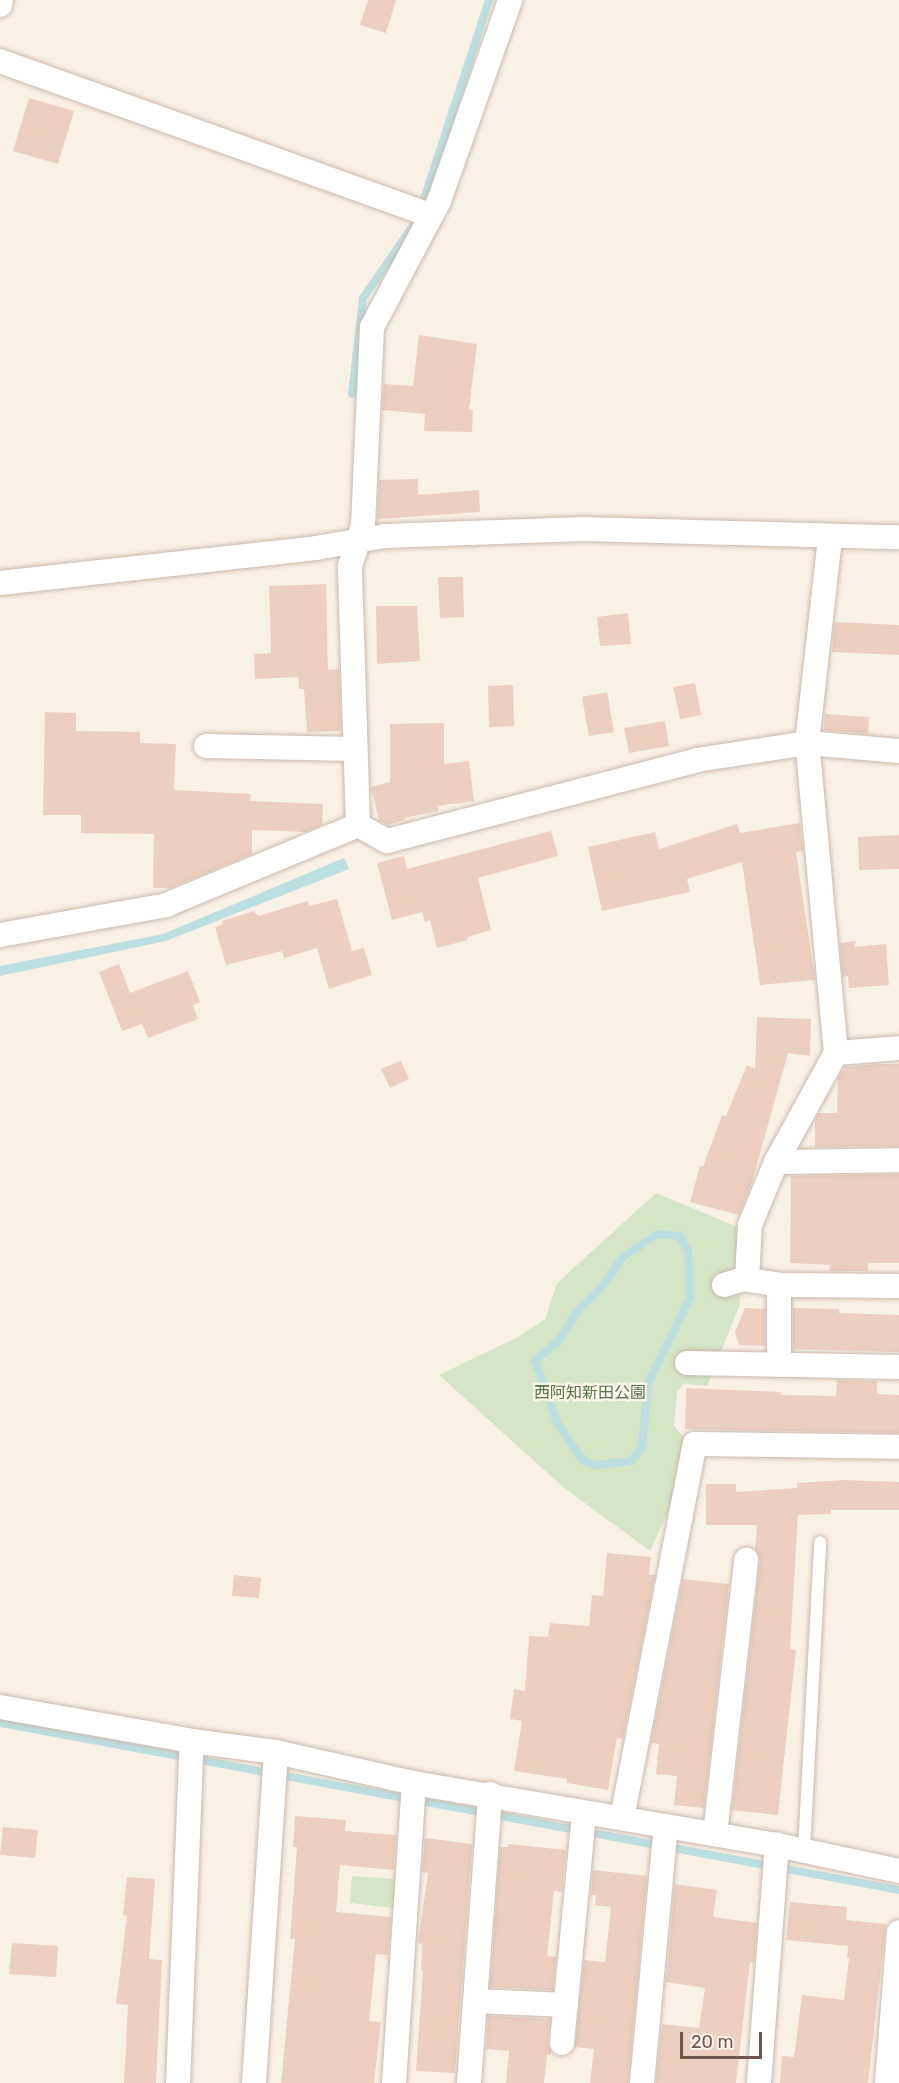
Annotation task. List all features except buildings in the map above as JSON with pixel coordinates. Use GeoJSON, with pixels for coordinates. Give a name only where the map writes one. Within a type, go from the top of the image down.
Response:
{"type":"FeatureCollection","features":[{"type":"Feature","properties":{"kind":"street"},"geometry":{"type":"LineString","coordinates":[[0,5],[1,0]]}},
{"type":"Feature","properties":{"kind":"street"},"geometry":{"type":"LineString","coordinates":[[358,825],[350,566],[363,525],[372,327],[439,201],[510,0]]}},
{"type":"Feature","properties":{"kind":"street"},"geometry":{"type":"LineString","coordinates":[[0,61],[431,215]]}},
{"type":"Feature","properties":{"kind":"street"},"geometry":{"type":"LineString","coordinates":[[0,583],[357,542],[385,536],[583,529],[899,537]]}},
{"type":"Feature","properties":{"kind":"street"},"geometry":{"type":"LineString","coordinates":[[830,537],[807,743],[836,1053],[776,1162],[750,1225],[747,1278],[734,1282],[779,1285],[899,1286]]}},
{"type":"Feature","properties":{"kind":"street"},"geometry":{"type":"LineString","coordinates":[[358,825],[387,841],[697,760],[807,743],[899,751]]}},
{"type":"Feature","properties":{"kind":"street"},"geometry":{"type":"LineString","coordinates":[[206,746],[355,749]]}},
{"type":"Feature","properties":{"kind":"street"},"geometry":{"type":"LineString","coordinates":[[0,936],[166,905],[358,825]]}},
{"type":"Feature","properties":{"kind":"street"},"geometry":{"type":"LineString","coordinates":[[836,1053],[899,1048]]}},
{"type":"Feature","properties":{"kind":"street"},"geometry":{"type":"LineString","coordinates":[[776,1162],[899,1160]]}},
{"type":"Feature","properties":{"kind":"street"},"geometry":{"type":"LineString","coordinates":[[779,1285],[779,1365]]}},
{"type":"Feature","properties":{"kind":"street"},"geometry":{"type":"LineString","coordinates":[[687,1363],[899,1367]]}},
{"type":"Feature","properties":{"kind":"street"},"geometry":{"type":"LineString","coordinates":[[622,1818],[695,1444],[899,1447]]}},
{"type":"Feature","properties":{"kind":"street"},"geometry":{"type":"LineString","coordinates":[[715,1834],[746,1560]]}},
{"type":"Feature","properties":{"kind":"street"},"geometry":{"type":"LineString","coordinates":[[0,1707],[192,1741],[276,1753],[414,1784],[715,1834],[899,1872],[899,1864]]}},
{"type":"Feature","properties":{"kind":"street"},"geometry":{"type":"LineString","coordinates":[[178,2083],[192,1741]]}},
{"type":"Feature","properties":{"kind":"street"},"geometry":{"type":"LineString","coordinates":[[254,2083],[276,1753]]}},
{"type":"Feature","properties":{"kind":"street"},"geometry":{"type":"LineString","coordinates":[[394,2083],[414,1784]]}},
{"type":"Feature","properties":{"kind":"street"},"geometry":{"type":"LineString","coordinates":[[469,2083],[490,1796]]}},
{"type":"Feature","properties":{"kind":"street"},"geometry":{"type":"LineString","coordinates":[[562,2043],[584,1814]]}},
{"type":"Feature","properties":{"kind":"street"},"geometry":{"type":"LineString","coordinates":[[642,2083],[666,1827]]}},
{"type":"Feature","properties":{"kind":"street"},"geometry":{"type":"LineString","coordinates":[[759,2083],[777,1846]]}},
{"type":"Feature","properties":{"kind":"street"},"geometry":{"type":"LineString","coordinates":[[887,2083],[899,1932]]}},
{"type":"Feature","properties":{"kind":"street"},"geometry":{"type":"LineString","coordinates":[[476,2001],[566,2005]]}},
{"type":"Feature","properties":{"kind":"lane"},"geometry":{"type":"LineString","coordinates":[[804,1851],[820,1542]]}},
{"type":"Feature","properties":{"kind":"green space","name":"西阿知新田公園"},"geometry":{"type":"Polygon","coordinates":[[[656,1193],[740,1228],[743,1266],[739,1307],[707,1386],[684,1384],[677,1392],[674,1426],[690,1444],[672,1504],[650,1551],[563,1487],[439,1375],[518,1337],[545,1319],[557,1283],[656,1193]]]}},
{"type":"Feature","properties":{"kind":"green space"},"geometry":{"type":"Polygon","coordinates":[[[352,1876],[396,1879],[393,1908],[350,1903],[352,1876]]]}},
{"type":"Feature","properties":{"kind":"water"},"geometry":{"type":"Polygon","coordinates":[[[344,858],[349,869],[166,941],[0,976],[0,966],[163,934],[344,858]]]}},
{"type":"Feature","properties":{"kind":"waterway"},"geometry":{"type":"LineString","coordinates":[[424,199],[489,0]]}},
{"type":"Feature","properties":{"kind":"waterway"},"geometry":{"type":"LineString","coordinates":[[352,394],[363,298],[415,223]]}},
{"type":"Feature","properties":{"kind":"waterway"},"geometry":{"type":"LineString","coordinates":[[658,1234],[680,1236],[688,1251],[690,1297],[648,1383],[642,1447],[631,1461],[596,1465],[582,1460],[557,1423],[535,1361],[560,1339],[576,1313],[602,1287],[624,1256],[658,1234]]}},
{"type":"Feature","properties":{"kind":"waterway"},"geometry":{"type":"LineString","coordinates":[[0,1723],[899,1890]]}}]}
